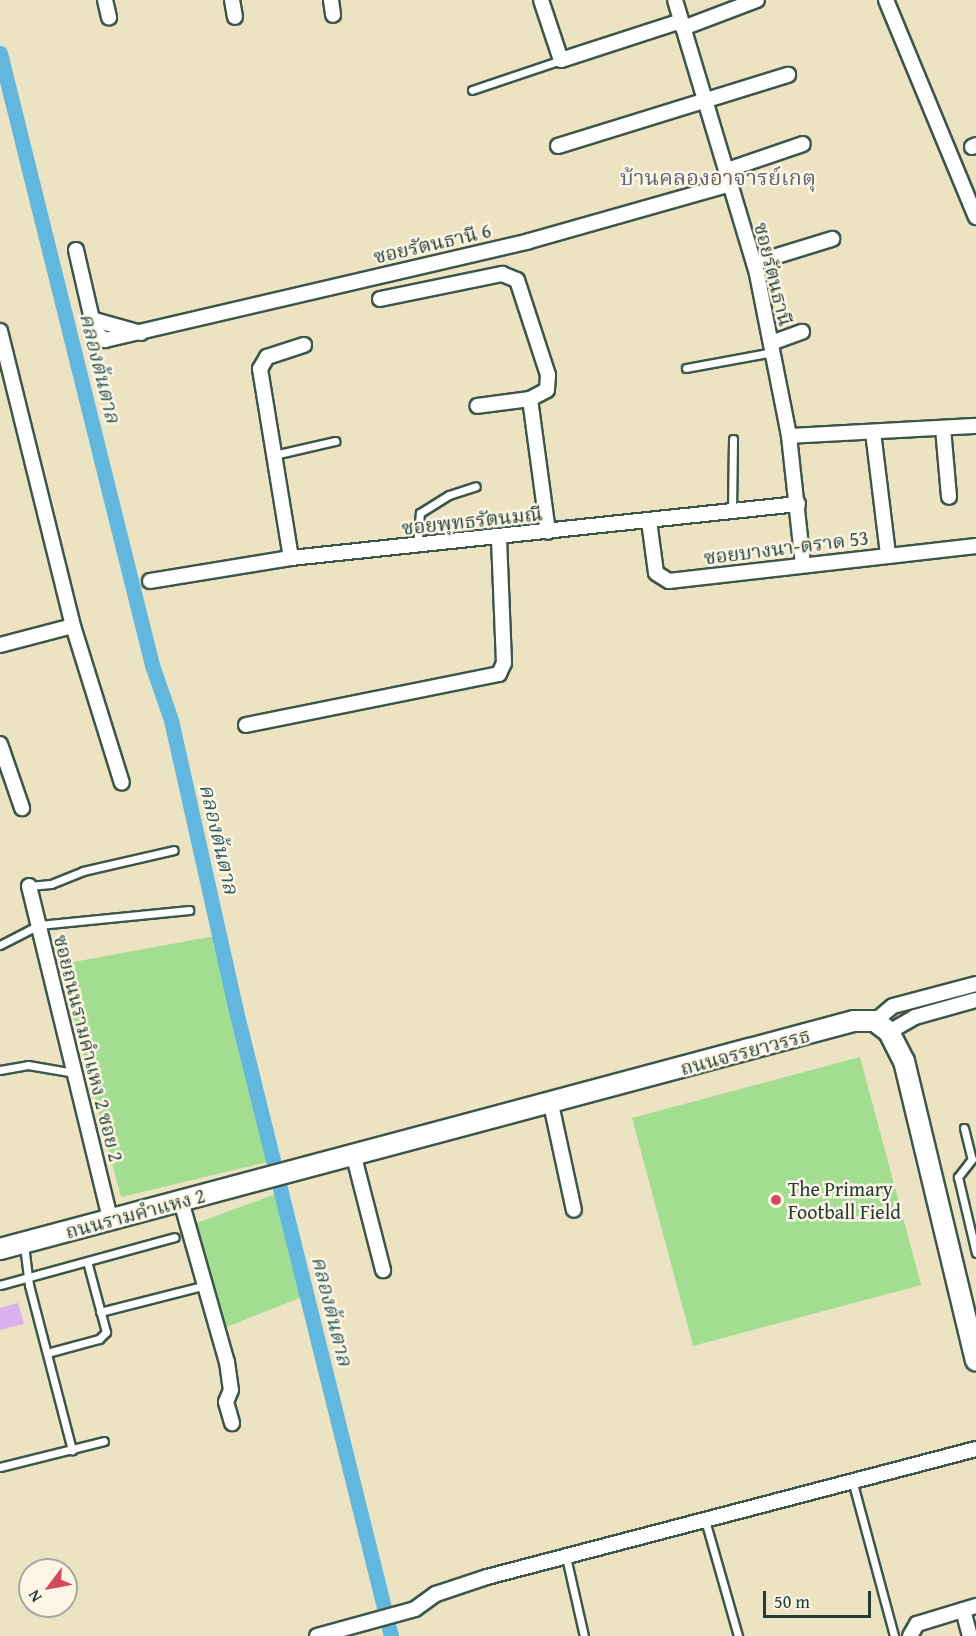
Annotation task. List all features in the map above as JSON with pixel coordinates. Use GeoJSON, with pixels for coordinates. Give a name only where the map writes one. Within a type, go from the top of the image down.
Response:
{"type":"FeatureCollection","features":[{"type":"Feature","properties":{"kind":"main road","name":"ถนนจรรยาวรรธ"},"geometry":{"type":"LineString","coordinates":[[277,1176],[854,1021],[882,1026]]}},
{"type":"Feature","properties":{"kind":"main road"},"geometry":{"type":"LineString","coordinates":[[882,1026],[904,1061],[976,1360]]}},
{"type":"Feature","properties":{"kind":"main road","name":"ถนนรามคำแหง 2"},"geometry":{"type":"LineString","coordinates":[[0,1249],[277,1176]]}},
{"type":"Feature","properties":{"kind":"street"},"geometry":{"type":"LineString","coordinates":[[105,0],[109,18]]}},
{"type":"Feature","properties":{"kind":"street"},"geometry":{"type":"LineString","coordinates":[[231,0],[235,17]]}},
{"type":"Feature","properties":{"kind":"street"},"geometry":{"type":"LineString","coordinates":[[331,0],[333,15]]}},
{"type":"Feature","properties":{"kind":"street"},"geometry":{"type":"LineString","coordinates":[[541,0],[561,60],[757,0]]}},
{"type":"Feature","properties":{"kind":"street","name":"ซอยรัตนธานี"},"geometry":{"type":"LineString","coordinates":[[675,0],[754,263],[789,436],[803,564]]}},
{"type":"Feature","properties":{"kind":"street"},"geometry":{"type":"LineString","coordinates":[[886,0],[976,217]]}},
{"type":"Feature","properties":{"kind":"street"},"geometry":{"type":"LineString","coordinates":[[558,146],[707,102],[788,75]]}},
{"type":"Feature","properties":{"kind":"street"},"geometry":{"type":"LineString","coordinates":[[727,170],[803,144]]}},
{"type":"Feature","properties":{"kind":"street","name":"ซอยรัตนธานี 6"},"geometry":{"type":"LineString","coordinates":[[76,250],[99,339],[141,333],[529,241],[731,184]]}},
{"type":"Feature","properties":{"kind":"street"},"geometry":{"type":"LineString","coordinates":[[754,263],[832,239]]}},
{"type":"Feature","properties":{"kind":"street"},"geometry":{"type":"LineString","coordinates":[[380,299],[491,275],[510,275],[521,287],[548,375],[547,390],[530,399],[477,406]]}},
{"type":"Feature","properties":{"kind":"street","name":"ซอยรัตนธานี 6"},"geometry":{"type":"LineString","coordinates":[[92,319],[141,333]]}},
{"type":"Feature","properties":{"kind":"street"},"geometry":{"type":"LineString","coordinates":[[0,331],[73,626],[122,783]]}},
{"type":"Feature","properties":{"kind":"street"},"geometry":{"type":"LineString","coordinates":[[772,347],[802,332]]}},
{"type":"Feature","properties":{"kind":"street"},"geometry":{"type":"LineString","coordinates":[[291,558],[273,455],[262,362],[267,357],[304,345]]}},
{"type":"Feature","properties":{"kind":"street"},"geometry":{"type":"LineString","coordinates":[[530,399],[548,532]]}},
{"type":"Feature","properties":{"kind":"street"},"geometry":{"type":"LineString","coordinates":[[789,436],[976,426]]}},
{"type":"Feature","properties":{"kind":"street"},"geometry":{"type":"LineString","coordinates":[[943,428],[949,497]]}},
{"type":"Feature","properties":{"kind":"street"},"geometry":{"type":"LineString","coordinates":[[873,432],[888,555]]}},
{"type":"Feature","properties":{"kind":"street","name":"ซอยพุทธรัตนมณี"},"geometry":{"type":"LineString","coordinates":[[150,580],[291,558],[499,538],[798,504]]}},
{"type":"Feature","properties":{"kind":"street","name":"ซอยบางนา-ตราด 53"},"geometry":{"type":"LineString","coordinates":[[649,521],[656,573],[669,581],[976,546]]}},
{"type":"Feature","properties":{"kind":"street"},"geometry":{"type":"LineString","coordinates":[[246,725],[499,674],[504,663],[499,538]]}},
{"type":"Feature","properties":{"kind":"street"},"geometry":{"type":"LineString","coordinates":[[0,645],[73,626]]}},
{"type":"Feature","properties":{"kind":"street"},"geometry":{"type":"LineString","coordinates":[[0,744],[22,808]]}},
{"type":"Feature","properties":{"kind":"street","name":"ซอยถนนรามคำแหง 2 ซอย 2"},"geometry":{"type":"LineString","coordinates":[[28,886],[111,1219]]}},
{"type":"Feature","properties":{"kind":"street"},"geometry":{"type":"LineString","coordinates":[[882,1026],[893,1006],[976,984]]}},
{"type":"Feature","properties":{"kind":"street"},"geometry":{"type":"LineString","coordinates":[[882,1026],[976,1000]]}},
{"type":"Feature","properties":{"kind":"street"},"geometry":{"type":"LineString","coordinates":[[551,1104],[574,1210]]}},
{"type":"Feature","properties":{"kind":"street"},"geometry":{"type":"LineString","coordinates":[[354,1157],[383,1270]]}},
{"type":"Feature","properties":{"kind":"street"},"geometry":{"type":"LineString","coordinates":[[181,1201],[227,1362],[231,1390],[226,1402],[232,1423]]}},
{"type":"Feature","properties":{"kind":"street"},"geometry":{"type":"LineString","coordinates":[[317,1636],[415,1609],[436,1594],[487,1577],[976,1449]]}},
{"type":"Feature","properties":{"kind":"street"},"geometry":{"type":"LineString","coordinates":[[910,1636],[917,1624],[970,1608],[970,1636]]}},
{"type":"Feature","properties":{"kind":"lane"},"geometry":{"type":"LineString","coordinates":[[472,90],[561,60]]}},
{"type":"Feature","properties":{"kind":"lane"},"geometry":{"type":"LineString","coordinates":[[686,368],[772,347]]}},
{"type":"Feature","properties":{"kind":"lane"},"geometry":{"type":"LineString","coordinates":[[732,512],[733,439]]}},
{"type":"Feature","properties":{"kind":"lane"},"geometry":{"type":"LineString","coordinates":[[273,455],[335,441]]}},
{"type":"Feature","properties":{"kind":"lane"},"geometry":{"type":"LineString","coordinates":[[417,546],[420,513],[449,495],[476,486]]}},
{"type":"Feature","properties":{"kind":"lane"},"geometry":{"type":"LineString","coordinates":[[28,886],[51,884],[83,871],[174,850]]}},
{"type":"Feature","properties":{"kind":"lane"},"geometry":{"type":"LineString","coordinates":[[0,945],[39,926],[189,910]]}},
{"type":"Feature","properties":{"kind":"lane"},"geometry":{"type":"LineString","coordinates":[[0,1071],[28,1065],[75,1073]]}},
{"type":"Feature","properties":{"kind":"lane"},"geometry":{"type":"LineString","coordinates":[[964,1128],[972,1159],[958,1178],[976,1253]]}},
{"type":"Feature","properties":{"kind":"lane"},"geometry":{"type":"LineString","coordinates":[[0,1285],[175,1237]]}},
{"type":"Feature","properties":{"kind":"lane"},"geometry":{"type":"LineString","coordinates":[[23,1243],[28,1277],[72,1450]]}},
{"type":"Feature","properties":{"kind":"lane"},"geometry":{"type":"LineString","coordinates":[[47,1353],[99,1339],[106,1332],[87,1261]]}},
{"type":"Feature","properties":{"kind":"lane"},"geometry":{"type":"LineString","coordinates":[[100,1312],[206,1285]]}},
{"type":"Feature","properties":{"kind":"lane"},"geometry":{"type":"LineString","coordinates":[[0,1467],[104,1441]]}},
{"type":"Feature","properties":{"kind":"lane"},"geometry":{"type":"LineString","coordinates":[[852,1480],[894,1636]]}},
{"type":"Feature","properties":{"kind":"lane"},"geometry":{"type":"LineString","coordinates":[[704,1520],[738,1636]]}},
{"type":"Feature","properties":{"kind":"lane"},"geometry":{"type":"LineString","coordinates":[[566,1557],[584,1636]]}},
{"type":"Feature","properties":{"kind":"green space"},"geometry":{"type":"Polygon","coordinates":[[[215,936],[267,1162],[121,1197],[66,988],[68,963],[215,936]]]}},
{"type":"Feature","properties":{"kind":"green space","name":"The Primary Football Field"},"geometry":{"type":"Polygon","coordinates":[[[860,1057],[921,1285],[693,1346],[632,1118],[860,1057]]]}},
{"type":"Feature","properties":{"kind":"green space"},"geometry":{"type":"Polygon","coordinates":[[[276,1194],[302,1297],[224,1328],[194,1224],[276,1194]]]}},
{"type":"Feature","properties":{"kind":"building"},"geometry":{"type":"Polygon","coordinates":[[[18,1303],[24,1324],[0,1330],[0,1308],[18,1303]]]}},
{"type":"Feature","properties":{"kind":"waterway","name":"คลองต้นตาล"},"geometry":{"type":"LineString","coordinates":[[0,53],[152,665],[171,720],[238,1019],[391,1636]]}},
{"type":"Feature","properties":{"kind":"place","name":"The Primary Football Field"},"geometry":{"type":"Point","coordinates":[776,1200]}},
{"type":"Feature","properties":{"kind":"district","name":"บ้านคลองอาจารย์เกตุ"},"geometry":{"type":"Point","coordinates":[718,178]}}]}
